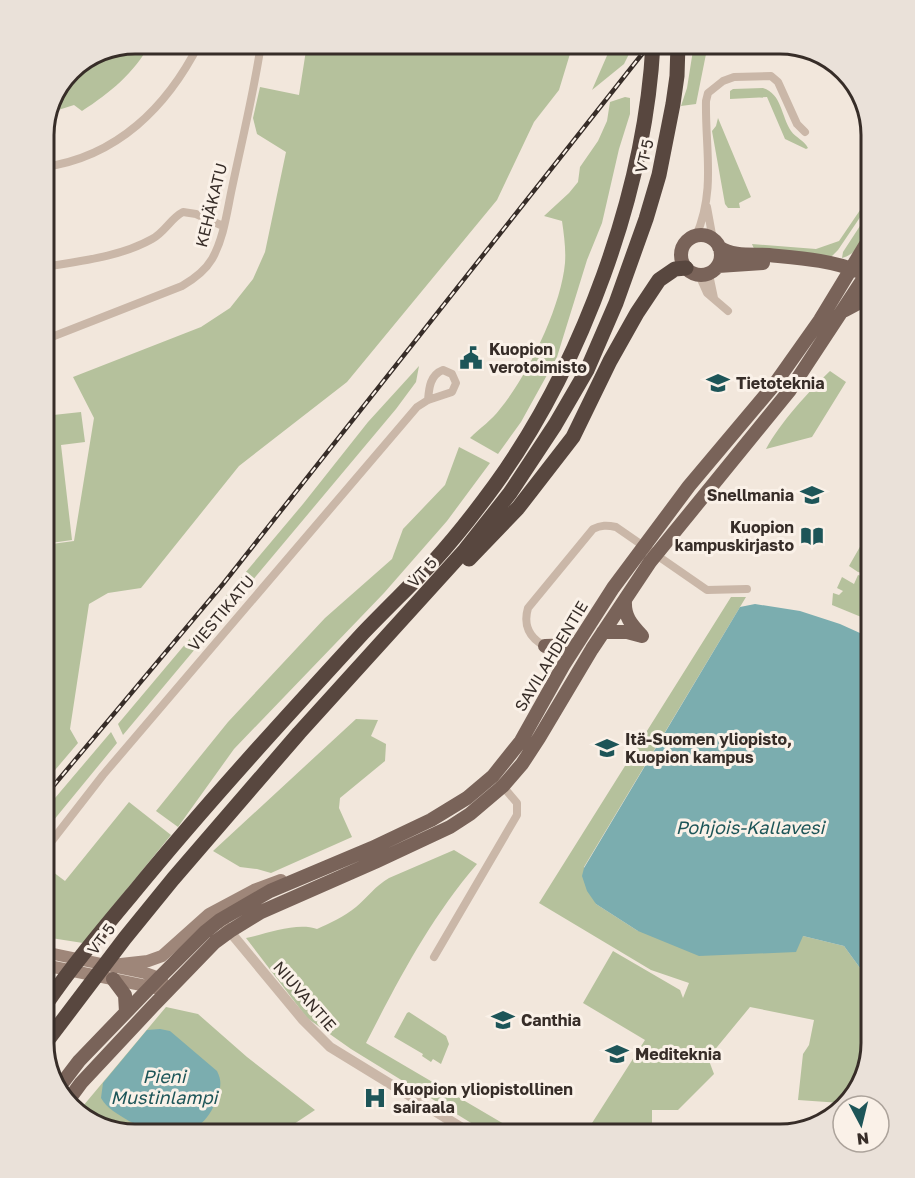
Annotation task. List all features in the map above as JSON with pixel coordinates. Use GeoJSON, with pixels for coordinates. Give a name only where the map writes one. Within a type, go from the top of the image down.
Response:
{"type":"FeatureCollection","features":[{"type":"Feature","properties":{"kind":"highway","name":"VT 5"},"geometry":{"type":"LineString","coordinates":[[54,992],[221,790],[365,631],[435,560],[496,484],[545,406],[579,336],[601,280],[615,240],[635,162],[648,92],[652,54]]}},
{"type":"Feature","properties":{"kind":"highway","name":"VT 5"},"geometry":{"type":"LineString","coordinates":[[54,1032],[180,870],[299,733],[465,550],[510,493],[555,425],[587,370],[616,303],[646,219],[667,140],[677,76],[678,54]]}},
{"type":"Feature","properties":{"kind":"highway"},"geometry":{"type":"LineString","coordinates":[[677,76],[683,54]]}},
{"type":"Feature","properties":{"kind":"highway"},"geometry":{"type":"LineString","coordinates":[[425,595],[488,540],[538,484],[573,437],[610,361],[659,280],[675,269],[704,270]]}},
{"type":"Feature","properties":{"kind":"main road"},"geometry":{"type":"LineString","coordinates":[[850,273],[771,263],[704,270],[681,257],[688,240],[696,236],[704,236],[731,254],[805,259],[861,276]]}},
{"type":"Feature","properties":{"kind":"main road"},"geometry":{"type":"LineString","coordinates":[[704,270],[721,254],[716,243]]}},
{"type":"Feature","properties":{"kind":"main road","name":"SAVILAHDENTIE"},"geometry":{"type":"LineString","coordinates":[[72,1095],[169,989],[230,931],[261,912],[377,861],[470,814],[498,781],[563,666],[612,588],[689,486],[774,385],[820,320],[861,255]]}},
{"type":"Feature","properties":{"kind":"main road","name":"SAVILAHDENTIE"},"geometry":{"type":"LineString","coordinates":[[64,1081],[79,1061],[154,983],[220,920],[270,891],[431,820],[498,781],[522,764],[603,632],[650,562],[790,390],[861,289]]}},
{"type":"Feature","properties":{"kind":"main road"},"geometry":{"type":"LineString","coordinates":[[844,311],[861,302]]}},
{"type":"Feature","properties":{"kind":"main road"},"geometry":{"type":"LineString","coordinates":[[603,632],[627,632],[642,636],[627,616],[625,601]]}},
{"type":"Feature","properties":{"kind":"main road"},"geometry":{"type":"LineString","coordinates":[[544,646],[576,645]]}},
{"type":"Feature","properties":{"kind":"main road"},"geometry":{"type":"LineString","coordinates":[[544,646],[561,657],[563,666]]}},
{"type":"Feature","properties":{"kind":"main road"},"geometry":{"type":"LineString","coordinates":[[54,966],[113,972],[162,956],[208,914],[229,902],[272,883],[336,863]]}},
{"type":"Feature","properties":{"kind":"main road"},"geometry":{"type":"LineString","coordinates":[[54,955],[169,989]]}},
{"type":"Feature","properties":{"kind":"main road"},"geometry":{"type":"LineString","coordinates":[[113,972],[125,995],[126,1012]]}},
{"type":"Feature","properties":{"kind":"street"},"geometry":{"type":"LineString","coordinates":[[54,164],[84,157],[128,133],[165,98],[187,68],[194,54]]}},
{"type":"Feature","properties":{"kind":"street","name":"KEHÄKATU"},"geometry":{"type":"LineString","coordinates":[[54,335],[190,281],[199,275],[211,261],[224,226],[259,54]]}},
{"type":"Feature","properties":{"kind":"street"},"geometry":{"type":"LineString","coordinates":[[716,243],[707,207],[709,167],[706,101],[708,93],[713,87],[734,77],[771,76],[778,82],[797,124],[805,132]]}},
{"type":"Feature","properties":{"kind":"street"},"geometry":{"type":"LineString","coordinates":[[696,236],[707,207]]}},
{"type":"Feature","properties":{"kind":"street"},"geometry":{"type":"LineString","coordinates":[[54,265],[120,253],[141,245],[161,234],[183,212],[196,214],[224,226]]}},
{"type":"Feature","properties":{"kind":"street"},"geometry":{"type":"LineString","coordinates":[[704,270],[707,292],[728,311]]}},
{"type":"Feature","properties":{"kind":"street","name":"VIESTIKATU"},"geometry":{"type":"LineString","coordinates":[[54,838],[210,648],[417,407],[428,400]]}},
{"type":"Feature","properties":{"kind":"street"},"geometry":{"type":"LineString","coordinates":[[544,646],[533,638],[527,627],[525,617],[528,608],[592,529],[600,525],[616,528],[706,590],[747,589]]}},
{"type":"Feature","properties":{"kind":"street"},"geometry":{"type":"LineString","coordinates":[[434,957],[517,815],[518,808],[512,796],[498,781]]}},
{"type":"Feature","properties":{"kind":"street","name":"NIUVANTIE"},"geometry":{"type":"LineString","coordinates":[[220,920],[303,1020],[330,1047],[456,1124]]}},
{"type":"Feature","properties":{"kind":"green space"},"geometry":{"type":"Polygon","coordinates":[[[144,54],[112,90],[82,111],[74,105],[58,110],[68,90],[90,68],[104,60],[119,56],[144,54]]]}},
{"type":"Feature","properties":{"kind":"green space"},"geometry":{"type":"Polygon","coordinates":[[[305,54],[570,54],[559,90],[534,122],[497,200],[347,382],[239,466],[141,588],[108,593],[89,604],[70,729],[78,743],[54,771],[54,544],[74,541],[94,418],[73,377],[201,327],[230,308],[253,279],[265,252],[286,152],[257,134],[253,118],[260,87],[299,95],[305,54]]]}},
{"type":"Feature","properties":{"kind":"green space"},"geometry":{"type":"Polygon","coordinates":[[[608,54],[629,54],[624,64],[592,90],[608,54]]]}},
{"type":"Feature","properties":{"kind":"green space"},"geometry":{"type":"Polygon","coordinates":[[[692,54],[706,54],[696,104],[681,106],[687,88],[692,54]]]}},
{"type":"Feature","properties":{"kind":"green space"},"geometry":{"type":"Polygon","coordinates":[[[763,88],[778,100],[791,131],[808,148],[785,139],[767,97],[730,99],[730,91],[733,89],[763,88]]]}},
{"type":"Feature","properties":{"kind":"green space"},"geometry":{"type":"Polygon","coordinates":[[[625,97],[630,98],[630,114],[619,149],[602,223],[587,260],[557,357],[521,422],[498,454],[470,438],[497,413],[511,395],[532,359],[557,300],[565,263],[562,221],[544,216],[578,182],[580,167],[598,141],[607,121],[610,102],[625,97]]]}},
{"type":"Feature","properties":{"kind":"green space"},"geometry":{"type":"Polygon","coordinates":[[[718,118],[751,197],[739,203],[740,208],[728,208],[725,204],[712,131],[718,118]]]}},
{"type":"Feature","properties":{"kind":"green space"},"geometry":{"type":"Polygon","coordinates":[[[861,209],[861,216],[832,256],[755,251],[752,244],[816,249],[839,241],[861,209]]]}},
{"type":"Feature","properties":{"kind":"green space"},"geometry":{"type":"Polygon","coordinates":[[[861,224],[861,245],[842,258],[843,252],[861,224]]]}},
{"type":"Feature","properties":{"kind":"green space"},"geometry":{"type":"Polygon","coordinates":[[[419,366],[416,382],[396,409],[123,735],[118,724],[303,504],[368,422],[419,366]]]}},
{"type":"Feature","properties":{"kind":"green space"},"geometry":{"type":"Polygon","coordinates":[[[830,371],[846,382],[812,437],[766,449],[795,408],[830,371]]]}},
{"type":"Feature","properties":{"kind":"green space"},"geometry":{"type":"Polygon","coordinates":[[[81,412],[85,442],[61,445],[72,540],[54,543],[54,415],[81,412]]]}},
{"type":"Feature","properties":{"kind":"green space"},"geometry":{"type":"Polygon","coordinates":[[[459,447],[490,463],[447,521],[384,593],[234,749],[178,827],[156,811],[228,722],[325,618],[392,559],[403,529],[445,485],[459,447]]]}},
{"type":"Feature","properties":{"kind":"green space"},"geometry":{"type":"Polygon","coordinates":[[[861,545],[861,573],[849,566],[861,545]]]}},
{"type":"Feature","properties":{"kind":"green space"},"geometry":{"type":"Polygon","coordinates":[[[858,575],[861,576],[861,617],[832,605],[833,593],[839,595],[843,591],[837,588],[842,577],[854,584],[858,575]]]}},
{"type":"Feature","properties":{"kind":"green space"},"geometry":{"type":"Polygon","coordinates":[[[731,597],[746,597],[584,867],[596,904],[638,931],[803,936],[844,946],[861,969],[861,1043],[853,1079],[843,1094],[831,1094],[831,1102],[798,1100],[803,1054],[809,1045],[814,1020],[750,1007],[708,1058],[714,1074],[678,1110],[652,1110],[652,1124],[591,1124],[645,1040],[583,1003],[613,951],[680,990],[683,998],[689,983],[651,970],[539,903],[731,597]]]}},
{"type":"Feature","properties":{"kind":"green space"},"geometry":{"type":"Polygon","coordinates":[[[356,719],[378,720],[371,736],[386,744],[385,761],[340,798],[339,808],[352,837],[271,873],[240,867],[213,851],[356,719]]]}},
{"type":"Feature","properties":{"kind":"green space"},"geometry":{"type":"Polygon","coordinates":[[[111,732],[117,743],[54,820],[54,799],[111,732]]]}},
{"type":"Feature","properties":{"kind":"green space"},"geometry":{"type":"Polygon","coordinates":[[[129,802],[171,835],[83,943],[54,938],[54,873],[65,881],[129,802]]]}},
{"type":"Feature","properties":{"kind":"green space"},"geometry":{"type":"Polygon","coordinates":[[[454,850],[477,864],[430,928],[366,1043],[504,1124],[473,1124],[351,1049],[307,1018],[246,938],[282,929],[309,927],[317,929],[351,911],[389,878],[454,850]]]}},
{"type":"Feature","properties":{"kind":"green space"},"geometry":{"type":"Polygon","coordinates":[[[166,1007],[198,1014],[247,1057],[315,1110],[294,1124],[135,1124],[99,1116],[83,1106],[166,1007]]]}},
{"type":"Feature","properties":{"kind":"green space"},"geometry":{"type":"Polygon","coordinates":[[[409,1012],[446,1036],[449,1044],[441,1064],[433,1059],[431,1062],[422,1056],[423,1054],[394,1037],[409,1012]]]}},
{"type":"Feature","properties":{"kind":"water","name":"Pohjois-Kallavesi"},"geometry":{"type":"Polygon","coordinates":[[[755,604],[800,611],[861,633],[861,969],[844,946],[803,936],[796,952],[699,956],[638,931],[596,904],[587,891],[582,876],[584,868],[740,607],[755,604]]]}},
{"type":"Feature","properties":{"kind":"water","name":"Pieni Mustinlampi"},"geometry":{"type":"Polygon","coordinates":[[[147,1030],[170,1031],[217,1071],[220,1084],[217,1098],[201,1124],[136,1124],[113,1111],[101,1098],[103,1083],[147,1030]]]}},
{"type":"Feature","properties":{"kind":"railway"},"geometry":{"type":"LineString","coordinates":[[54,785],[223,584],[642,54]]}},
{"type":"Feature","properties":{"kind":"place","name":"Kuopion verotoimisto"},"geometry":{"type":"Point","coordinates":[471,358]}},
{"type":"Feature","properties":{"kind":"place","name":"Tietoteknia"},"geometry":{"type":"Point","coordinates":[718,383]}},
{"type":"Feature","properties":{"kind":"place","name":"Snellmania"},"geometry":{"type":"Point","coordinates":[812,495]}},
{"type":"Feature","properties":{"kind":"place","name":"Kuopion kampuskirjasto"},"geometry":{"type":"Point","coordinates":[812,536]}},
{"type":"Feature","properties":{"kind":"place","name":"Itä-Suomen yliopisto, Kuopion kampus"},"geometry":{"type":"Point","coordinates":[607,748]}},
{"type":"Feature","properties":{"kind":"place","name":"Canthia"},"geometry":{"type":"Point","coordinates":[503,1020]}},
{"type":"Feature","properties":{"kind":"place","name":"Mediteknia"},"geometry":{"type":"Point","coordinates":[617,1054]}},
{"type":"Feature","properties":{"kind":"place","name":"Kuopion yliopistollinen sairaala"},"geometry":{"type":"Point","coordinates":[375,1098]}}]}
